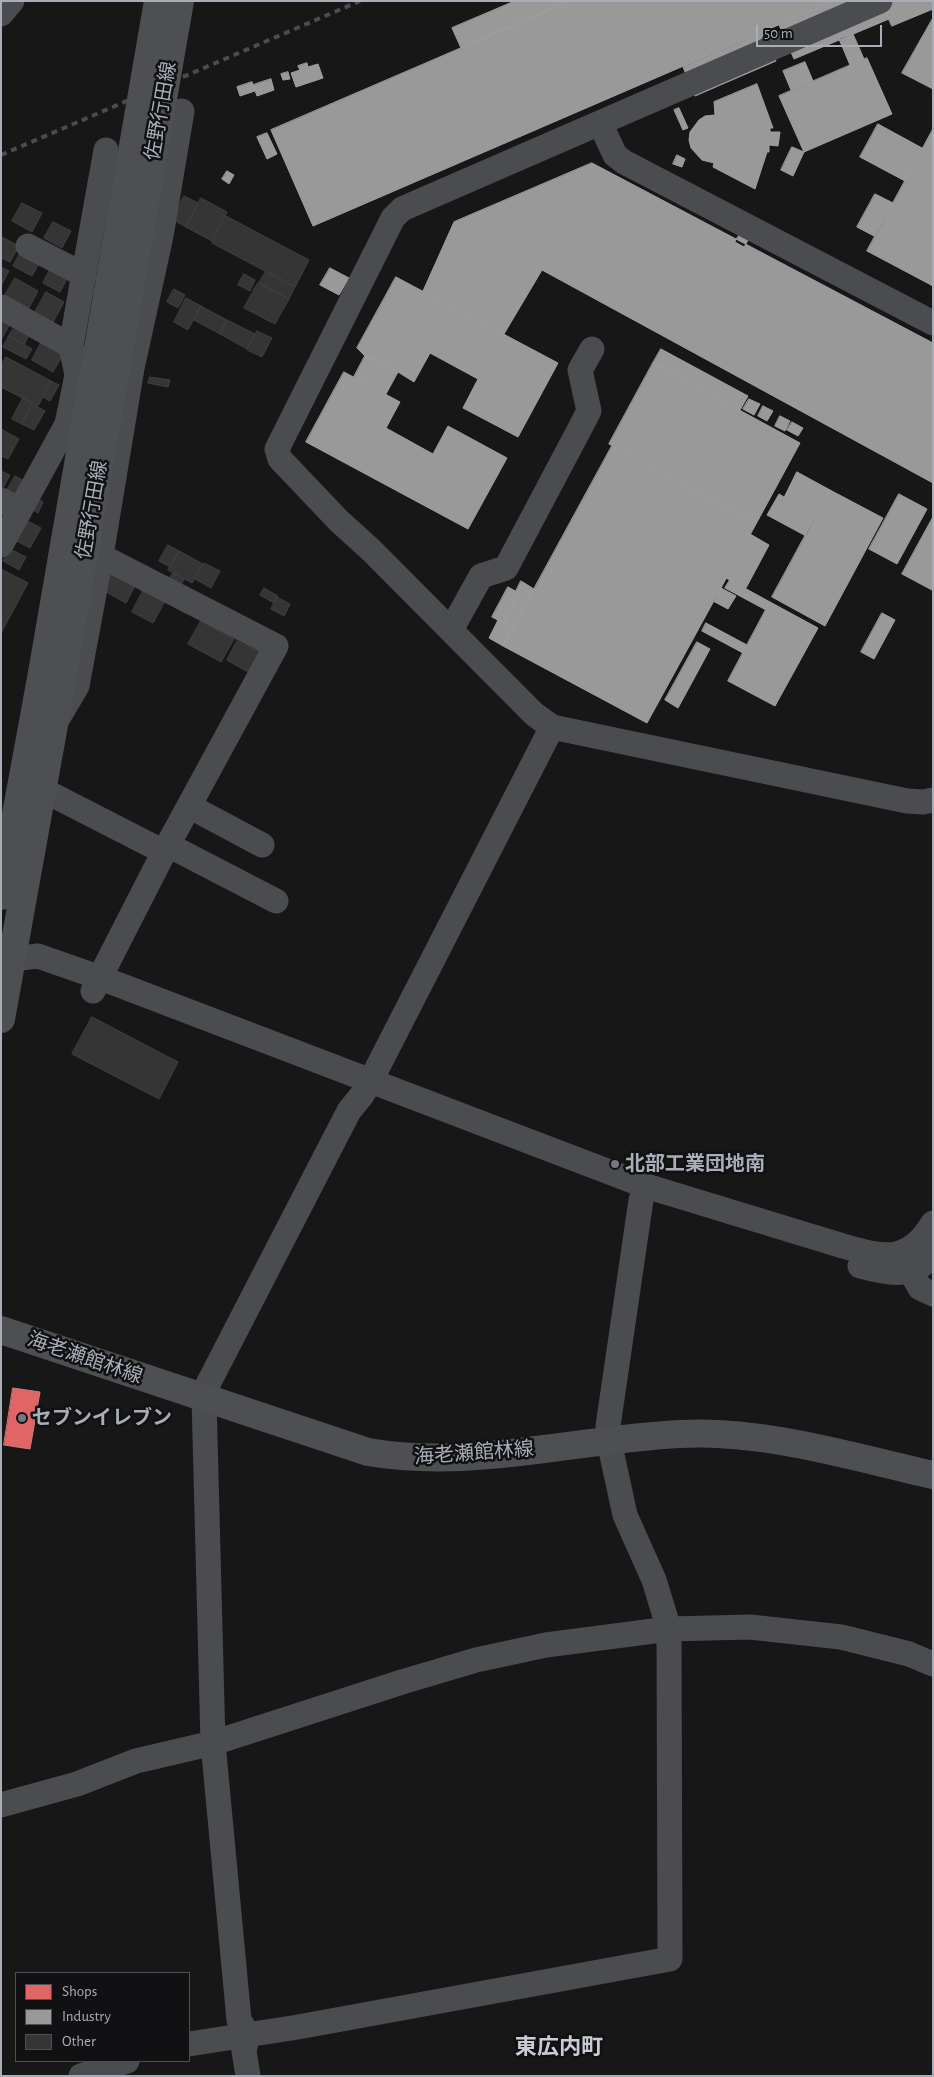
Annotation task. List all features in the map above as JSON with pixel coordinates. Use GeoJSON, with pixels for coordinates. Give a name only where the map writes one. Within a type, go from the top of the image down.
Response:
{"type":"FeatureCollection","features":[{"type":"Feature","properties":{"kind":"main road","name":"佐野行田線"},"geometry":{"type":"LineString","coordinates":[[1,1019],[7,958],[43,790],[54,725],[53,674],[158,1]]}},
{"type":"Feature","properties":{"kind":"main road","name":"佐野行田線"},"geometry":{"type":"LineString","coordinates":[[1,896],[53,674],[180,1]]}},
{"type":"Feature","properties":{"kind":"main road","name":"海老瀬館林線"},"geometry":{"type":"LineString","coordinates":[[1,1330],[368,1452],[398,1457],[428,1459],[467,1458],[681,1434],[722,1434],[768,1438],[933,1475]]}},
{"type":"Feature","properties":{"kind":"street"},"geometry":{"type":"LineString","coordinates":[[1,14],[12,1]]}},
{"type":"Feature","properties":{"kind":"street"},"geometry":{"type":"LineString","coordinates":[[880,1],[402,209],[393,218],[277,448],[280,459],[339,521],[371,550],[534,714],[552,727],[907,801],[923,802],[933,800]]}},
{"type":"Feature","properties":{"kind":"street"},"geometry":{"type":"LineString","coordinates":[[54,725],[77,686],[132,368],[161,236],[182,111]]}},
{"type":"Feature","properties":{"kind":"street"},"geometry":{"type":"LineString","coordinates":[[600,123],[615,155],[624,162],[933,323]]}},
{"type":"Feature","properties":{"kind":"street"},"geometry":{"type":"LineString","coordinates":[[1,545],[10,505],[67,424],[77,375],[72,346],[106,150]]}},
{"type":"Feature","properties":{"kind":"street"},"geometry":{"type":"LineString","coordinates":[[28,246],[84,274]]}},
{"type":"Feature","properties":{"kind":"street"},"geometry":{"type":"LineString","coordinates":[[1,307],[72,346]]}},
{"type":"Feature","properties":{"kind":"street"},"geometry":{"type":"LineString","coordinates":[[451,630],[481,576],[506,568],[589,411],[580,370],[592,349]]}},
{"type":"Feature","properties":{"kind":"street"},"geometry":{"type":"LineString","coordinates":[[97,985],[166,849],[276,646],[101,556]]}},
{"type":"Feature","properties":{"kind":"street"},"geometry":{"type":"LineString","coordinates":[[248,2076],[244,2051],[248,2035],[239,2020],[213,1743],[204,1398],[207,1386],[348,1111],[366,1088],[552,727]]}},
{"type":"Feature","properties":{"kind":"street"},"geometry":{"type":"LineString","coordinates":[[43,790],[276,901]]}},
{"type":"Feature","properties":{"kind":"street"},"geometry":{"type":"LineString","coordinates":[[189,806],[262,845]]}},
{"type":"Feature","properties":{"kind":"street"},"geometry":{"type":"LineString","coordinates":[[7,958],[35,972],[97,985],[773,1241],[882,1272],[898,1274],[911,1272],[923,1266],[933,1255]]}},
{"type":"Feature","properties":{"kind":"street"},"geometry":{"type":"LineString","coordinates":[[643,1193],[763,1223],[875,1255],[892,1256],[906,1252],[920,1242],[933,1223]]}},
{"type":"Feature","properties":{"kind":"street"},"geometry":{"type":"LineString","coordinates":[[190,2044],[670,1959],[669,1629],[654,1580],[625,1515],[609,1441],[608,1426],[643,1193]]}},
{"type":"Feature","properties":{"kind":"street"},"geometry":{"type":"LineString","coordinates":[[911,1272],[920,1288],[933,1294]]}},
{"type":"Feature","properties":{"kind":"street"},"geometry":{"type":"LineString","coordinates":[[1,1805],[77,1784],[136,1761],[213,1743],[476,1660],[546,1645],[669,1629],[750,1627],[841,1637],[910,1654],[933,1664]]}},
{"type":"Feature","properties":{"kind":"street"},"geometry":{"type":"LineString","coordinates":[[81,2076],[124,2062]]}},
{"type":"Feature","properties":{"kind":"building: Shops","name":"セブンイレブン"},"geometry":{"type":"Polygon","coordinates":[[[13,1388],[40,1392],[30,1449],[4,1445],[13,1388]]]}},
{"type":"Feature","properties":{"kind":"building: Industry"},"geometry":{"type":"Polygon","coordinates":[[[515,1],[570,1],[461,48],[452,28],[515,1]]]}},
{"type":"Feature","properties":{"kind":"building: Industry"},"geometry":{"type":"Polygon","coordinates":[[[570,1],[834,1],[313,226],[271,130],[570,1]]]}},
{"type":"Feature","properties":{"kind":"building: Industry"},"geometry":{"type":"Polygon","coordinates":[[[834,1],[881,1],[889,19],[794,59],[779,25],[834,1]]]}},
{"type":"Feature","properties":{"kind":"building: Industry"},"geometry":{"type":"Polygon","coordinates":[[[881,1],[933,1],[933,9],[892,26],[881,1]]]}},
{"type":"Feature","properties":{"kind":"building: Industry"},"geometry":{"type":"Polygon","coordinates":[[[933,18],[933,89],[902,73],[933,18]]]}},
{"type":"Feature","properties":{"kind":"building: Industry"},"geometry":{"type":"Polygon","coordinates":[[[763,32],[776,61],[695,96],[683,67],[763,32]]]}},
{"type":"Feature","properties":{"kind":"building: Industry"},"geometry":{"type":"Polygon","coordinates":[[[853,34],[864,59],[850,65],[839,39],[853,34]]]}},
{"type":"Feature","properties":{"kind":"building: Industry"},"geometry":{"type":"Polygon","coordinates":[[[867,58],[892,114],[804,152],[779,96],[867,58]]]}},
{"type":"Feature","properties":{"kind":"building: Industry"},"geometry":{"type":"Polygon","coordinates":[[[805,62],[813,81],[791,90],[783,71],[805,62]]]}},
{"type":"Feature","properties":{"kind":"building: Industry"},"geometry":{"type":"Polygon","coordinates":[[[307,63],[308,67],[318,64],[323,78],[296,87],[291,73],[300,70],[298,66],[307,63]]]}},
{"type":"Feature","properties":{"kind":"building: Industry"},"geometry":{"type":"Polygon","coordinates":[[[288,72],[290,79],[283,80],[281,74],[288,72]]]}},
{"type":"Feature","properties":{"kind":"building: Industry"},"geometry":{"type":"Polygon","coordinates":[[[271,79],[274,90],[257,96],[253,85],[271,79]]]}},
{"type":"Feature","properties":{"kind":"building: Industry"},"geometry":{"type":"Polygon","coordinates":[[[252,82],[255,91],[240,96],[237,87],[252,82]]]}},
{"type":"Feature","properties":{"kind":"building: Industry"},"geometry":{"type":"Polygon","coordinates":[[[757,84],[773,128],[770,128],[770,132],[780,132],[778,146],[769,145],[769,152],[767,152],[755,189],[713,167],[714,163],[702,160],[691,148],[689,140],[690,132],[699,120],[705,116],[715,115],[714,102],[757,84]]]}},
{"type":"Feature","properties":{"kind":"building: Industry"},"geometry":{"type":"Polygon","coordinates":[[[679,108],[688,128],[683,130],[674,110],[679,108]]]}},
{"type":"Feature","properties":{"kind":"building: Industry"},"geometry":{"type":"Polygon","coordinates":[[[878,124],[922,148],[905,181],[860,157],[878,124]]]}},
{"type":"Feature","properties":{"kind":"building: Industry"},"geometry":{"type":"Polygon","coordinates":[[[933,129],[933,286],[867,251],[933,129]]]}},
{"type":"Feature","properties":{"kind":"building: Industry"},"geometry":{"type":"Polygon","coordinates":[[[267,133],[277,154],[267,159],[257,137],[267,133]]]}},
{"type":"Feature","properties":{"kind":"building: Industry"},"geometry":{"type":"Polygon","coordinates":[[[792,147],[804,152],[793,176],[781,170],[792,147]]]}},
{"type":"Feature","properties":{"kind":"building: Industry"},"geometry":{"type":"Polygon","coordinates":[[[677,155],[685,159],[682,167],[673,164],[677,155]]]}},
{"type":"Feature","properties":{"kind":"building: Industry"},"geometry":{"type":"Polygon","coordinates":[[[592,163],[933,343],[933,483],[542,270],[504,334],[423,291],[454,222],[592,163]]]}},
{"type":"Feature","properties":{"kind":"building: Industry"},"geometry":{"type":"Polygon","coordinates":[[[227,171],[234,175],[229,184],[222,179],[227,171]]]}},
{"type":"Feature","properties":{"kind":"building: Industry"},"geometry":{"type":"Polygon","coordinates":[[[875,194],[893,203],[874,236],[857,227],[875,194]]]}},
{"type":"Feature","properties":{"kind":"building: Industry"},"geometry":{"type":"Polygon","coordinates":[[[741,232],[750,237],[744,247],[735,242],[741,232]]]}},
{"type":"Feature","properties":{"kind":"building: Industry"},"geometry":{"type":"Polygon","coordinates":[[[330,268],[349,278],[339,295],[320,285],[330,268]]]}},
{"type":"Feature","properties":{"kind":"building: Industry"},"geometry":{"type":"Polygon","coordinates":[[[396,277],[558,363],[518,437],[463,408],[478,379],[430,353],[414,382],[365,356],[357,348],[396,277]]]}},
{"type":"Feature","properties":{"kind":"building: Industry"},"geometry":{"type":"Polygon","coordinates":[[[661,349],[748,396],[740,410],[653,363],[661,349]]]}},
{"type":"Feature","properties":{"kind":"building: Industry"},"geometry":{"type":"Polygon","coordinates":[[[365,356],[398,372],[386,394],[354,377],[365,356]]]}},
{"type":"Feature","properties":{"kind":"building: Industry"},"geometry":{"type":"Polygon","coordinates":[[[653,363],[800,443],[756,524],[609,444],[653,363]]]}},
{"type":"Feature","properties":{"kind":"building: Industry"},"geometry":{"type":"Polygon","coordinates":[[[344,372],[400,402],[386,428],[433,454],[448,426],[507,458],[468,529],[306,442],[344,372]]]}},
{"type":"Feature","properties":{"kind":"building: Industry"},"geometry":{"type":"Polygon","coordinates":[[[749,399],[760,404],[754,415],[743,409],[749,399]]]}},
{"type":"Feature","properties":{"kind":"building: Industry"},"geometry":{"type":"Polygon","coordinates":[[[763,406],[773,411],[767,421],[758,416],[763,406]]]}},
{"type":"Feature","properties":{"kind":"building: Industry"},"geometry":{"type":"Polygon","coordinates":[[[780,416],[790,421],[785,431],[775,426],[780,416]]]}},
{"type":"Feature","properties":{"kind":"building: Industry"},"geometry":{"type":"Polygon","coordinates":[[[792,422],[803,428],[798,436],[787,430],[792,422]]]}},
{"type":"Feature","properties":{"kind":"building: Industry"},"geometry":{"type":"Polygon","coordinates":[[[612,446],[756,524],[647,723],[503,646],[612,446]]]}},
{"type":"Feature","properties":{"kind":"building: Industry"},"geometry":{"type":"Polygon","coordinates":[[[797,472],[830,490],[806,536],[767,515],[779,494],[784,497],[797,472]]]}},
{"type":"Feature","properties":{"kind":"building: Industry"},"geometry":{"type":"Polygon","coordinates":[[[830,490],[883,518],[825,626],[772,597],[830,490]]]}},
{"type":"Feature","properties":{"kind":"building: Industry"},"geometry":{"type":"Polygon","coordinates":[[[899,494],[927,509],[897,564],[869,549],[899,494]]]}},
{"type":"Feature","properties":{"kind":"building: Industry"},"geometry":{"type":"Polygon","coordinates":[[[933,517],[933,589],[932,590],[902,574],[933,517]]]}},
{"type":"Feature","properties":{"kind":"building: Industry"},"geometry":{"type":"Polygon","coordinates":[[[750,534],[769,545],[746,588],[726,578],[750,534]]]}},
{"type":"Feature","properties":{"kind":"building: Industry"},"geometry":{"type":"Polygon","coordinates":[[[730,580],[770,602],[766,610],[725,588],[730,580]]]}},
{"type":"Feature","properties":{"kind":"building: Industry"},"geometry":{"type":"Polygon","coordinates":[[[521,581],[534,589],[503,646],[489,638],[498,620],[503,623],[519,593],[516,591],[521,581]]]}},
{"type":"Feature","properties":{"kind":"building: Industry"},"geometry":{"type":"Polygon","coordinates":[[[508,587],[519,593],[503,623],[492,617],[508,587]]]}},
{"type":"Feature","properties":{"kind":"building: Industry"},"geometry":{"type":"Polygon","coordinates":[[[721,588],[736,596],[728,609],[713,601],[721,588]]]}},
{"type":"Feature","properties":{"kind":"building: Industry"},"geometry":{"type":"Polygon","coordinates":[[[770,602],[818,628],[775,706],[728,681],[770,602]]]}},
{"type":"Feature","properties":{"kind":"building: Industry"},"geometry":{"type":"Polygon","coordinates":[[[882,613],[895,620],[874,659],[861,652],[882,613]]]}},
{"type":"Feature","properties":{"kind":"building: Industry"},"geometry":{"type":"Polygon","coordinates":[[[706,623],[747,645],[743,653],[702,631],[706,623]]]}},
{"type":"Feature","properties":{"kind":"building: Industry"},"geometry":{"type":"Polygon","coordinates":[[[697,642],[710,649],[678,708],[665,700],[697,642]]]}},
{"type":"Feature","properties":{"kind":"building: Other"},"geometry":{"type":"Polygon","coordinates":[[[184,196],[198,203],[186,227],[172,219],[184,196]]]}},
{"type":"Feature","properties":{"kind":"building: Other"},"geometry":{"type":"Polygon","coordinates":[[[201,198],[227,212],[212,241],[186,227],[201,198]]]}},
{"type":"Feature","properties":{"kind":"building: Other"},"geometry":{"type":"Polygon","coordinates":[[[22,203],[42,213],[32,232],[12,221],[22,203]]]}},
{"type":"Feature","properties":{"kind":"building: Other"},"geometry":{"type":"Polygon","coordinates":[[[226,216],[309,260],[295,287],[212,243],[226,216]]]}},
{"type":"Feature","properties":{"kind":"building: Other"},"geometry":{"type":"Polygon","coordinates":[[[53,222],[71,231],[62,248],[44,238],[53,222]]]}},
{"type":"Feature","properties":{"kind":"building: Other"},"geometry":{"type":"Polygon","coordinates":[[[2,237],[19,246],[10,262],[1,258],[2,237]]]}},
{"type":"Feature","properties":{"kind":"building: Other"},"geometry":{"type":"Polygon","coordinates":[[[23,248],[42,258],[32,276],[13,266],[23,248]]]}},
{"type":"Feature","properties":{"kind":"building: Other"},"geometry":{"type":"Polygon","coordinates":[[[52,266],[69,275],[60,292],[43,283],[52,266]]]}},
{"type":"Feature","properties":{"kind":"building: Other"},"geometry":{"type":"Polygon","coordinates":[[[1,267],[9,271],[1,286],[1,267]]]}},
{"type":"Feature","properties":{"kind":"building: Other"},"geometry":{"type":"Polygon","coordinates":[[[266,271],[295,287],[289,299],[259,283],[266,271]]]}},
{"type":"Feature","properties":{"kind":"building: Other"},"geometry":{"type":"Polygon","coordinates":[[[244,274],[255,280],[250,291],[238,285],[244,274]]]}},
{"type":"Feature","properties":{"kind":"building: Other"},"geometry":{"type":"Polygon","coordinates":[[[15,278],[38,291],[29,308],[5,295],[15,278]]]}},
{"type":"Feature","properties":{"kind":"building: Other"},"geometry":{"type":"Polygon","coordinates":[[[258,283],[289,299],[275,324],[244,308],[258,283]]]}},
{"type":"Feature","properties":{"kind":"building: Other"},"geometry":{"type":"Polygon","coordinates":[[[174,289],[185,295],[178,308],[167,302],[174,289]]]}},
{"type":"Feature","properties":{"kind":"building: Other"},"geometry":{"type":"Polygon","coordinates":[[[46,292],[64,302],[52,324],[34,314],[46,292]]]}},
{"type":"Feature","properties":{"kind":"building: Other"},"geometry":{"type":"Polygon","coordinates":[[[186,298],[201,306],[188,330],[174,322],[186,298]]]}},
{"type":"Feature","properties":{"kind":"building: Other"},"geometry":{"type":"Polygon","coordinates":[[[201,306],[227,320],[220,334],[194,320],[201,306]]]}},
{"type":"Feature","properties":{"kind":"building: Other"},"geometry":{"type":"Polygon","coordinates":[[[1,319],[10,324],[1,340],[1,319]]]}},
{"type":"Feature","properties":{"kind":"building: Other"},"geometry":{"type":"Polygon","coordinates":[[[227,320],[255,334],[247,349],[220,334],[227,320]]]}},
{"type":"Feature","properties":{"kind":"building: Other"},"geometry":{"type":"Polygon","coordinates":[[[13,329],[28,337],[24,345],[9,336],[13,329]]]}},
{"type":"Feature","properties":{"kind":"building: Other"},"geometry":{"type":"Polygon","coordinates":[[[257,331],[272,338],[262,357],[247,350],[257,331]]]}},
{"type":"Feature","properties":{"kind":"building: Other"},"geometry":{"type":"Polygon","coordinates":[[[9,336],[32,349],[26,359],[3,347],[9,336]]]}},
{"type":"Feature","properties":{"kind":"building: Other"},"geometry":{"type":"Polygon","coordinates":[[[42,341],[64,353],[53,372],[32,360],[42,341]]]}},
{"type":"Feature","properties":{"kind":"building: Other"},"geometry":{"type":"Polygon","coordinates":[[[6,357],[51,381],[38,406],[1,387],[1,366],[6,357]]]}},
{"type":"Feature","properties":{"kind":"building: Other"},"geometry":{"type":"Polygon","coordinates":[[[150,377],[170,380],[168,387],[148,383],[150,377]]]}},
{"type":"Feature","properties":{"kind":"building: Other"},"geometry":{"type":"Polygon","coordinates":[[[51,381],[59,385],[50,401],[43,397],[51,381]]]}},
{"type":"Feature","properties":{"kind":"building: Other"},"geometry":{"type":"Polygon","coordinates":[[[23,398],[32,403],[22,424],[12,419],[23,398]]]}},
{"type":"Feature","properties":{"kind":"building: Other"},"geometry":{"type":"Polygon","coordinates":[[[32,404],[45,411],[34,430],[22,424],[32,404]]]}},
{"type":"Feature","properties":{"kind":"building: Other"},"geometry":{"type":"Polygon","coordinates":[[[1,429],[19,439],[8,459],[1,456],[1,429]]]}},
{"type":"Feature","properties":{"kind":"building: Other"},"geometry":{"type":"Polygon","coordinates":[[[1,471],[10,475],[1,492],[1,471]]]}},
{"type":"Feature","properties":{"kind":"building: Other"},"geometry":{"type":"Polygon","coordinates":[[[15,476],[24,481],[13,502],[3,497],[15,476]]]}},
{"type":"Feature","properties":{"kind":"building: Other"},"geometry":{"type":"Polygon","coordinates":[[[36,498],[43,502],[38,513],[30,508],[36,498]]]}},
{"type":"Feature","properties":{"kind":"building: Other"},"geometry":{"type":"Polygon","coordinates":[[[20,517],[41,528],[30,548],[9,537],[20,517]]]}},
{"type":"Feature","properties":{"kind":"building: Other"},"geometry":{"type":"Polygon","coordinates":[[[168,545],[179,551],[170,567],[159,561],[168,545]]]}},
{"type":"Feature","properties":{"kind":"building: Other"},"geometry":{"type":"Polygon","coordinates":[[[10,549],[26,557],[19,570],[3,561],[10,549]]]}},
{"type":"Feature","properties":{"kind":"building: Other"},"geometry":{"type":"Polygon","coordinates":[[[179,551],[203,564],[192,583],[168,570],[179,551]]]}},
{"type":"Feature","properties":{"kind":"building: Other"},"geometry":{"type":"Polygon","coordinates":[[[204,563],[220,571],[211,588],[195,579],[204,563]]]}},
{"type":"Feature","properties":{"kind":"building: Other"},"geometry":{"type":"Polygon","coordinates":[[[1,569],[28,583],[1,633],[1,569]]]}},
{"type":"Feature","properties":{"kind":"building: Other"},"geometry":{"type":"Polygon","coordinates":[[[111,571],[136,584],[126,603],[101,589],[111,571]]]}},
{"type":"Feature","properties":{"kind":"building: Other"},"geometry":{"type":"Polygon","coordinates":[[[173,573],[184,579],[179,589],[167,582],[173,573]]]}},
{"type":"Feature","properties":{"kind":"building: Other"},"geometry":{"type":"Polygon","coordinates":[[[264,588],[278,596],[274,603],[260,595],[264,588]]]}},
{"type":"Feature","properties":{"kind":"building: Other"},"geometry":{"type":"Polygon","coordinates":[[[144,589],[165,601],[153,623],[132,612],[144,589]]]}},
{"type":"Feature","properties":{"kind":"building: Other"},"geometry":{"type":"Polygon","coordinates":[[[277,597],[290,604],[284,616],[271,609],[277,597]]]}},
{"type":"Feature","properties":{"kind":"building: Other"},"geometry":{"type":"Polygon","coordinates":[[[201,621],[234,639],[221,662],[188,644],[201,621]]]}},
{"type":"Feature","properties":{"kind":"building: Other"},"geometry":{"type":"Polygon","coordinates":[[[237,641],[259,652],[248,672],[227,660],[237,641]]]}},
{"type":"Feature","properties":{"kind":"building: Other"},"geometry":{"type":"Polygon","coordinates":[[[92,1017],[178,1062],[159,1099],[72,1054],[92,1017]]]}},
{"type":"Feature","properties":{"kind":"railway"},"geometry":{"type":"LineString","coordinates":[[1,155],[360,1]]}},
{"type":"Feature","properties":{"kind":"place","name":"北部工業団地南"},"geometry":{"type":"Point","coordinates":[615,1164]}},
{"type":"Feature","properties":{"kind":"place","name":"セブンイレブン"},"geometry":{"type":"Point","coordinates":[22,1418]}},
{"type":"Feature","properties":{"kind":"district","name":"東広内町"},"geometry":{"type":"Point","coordinates":[559,2047]}}]}
